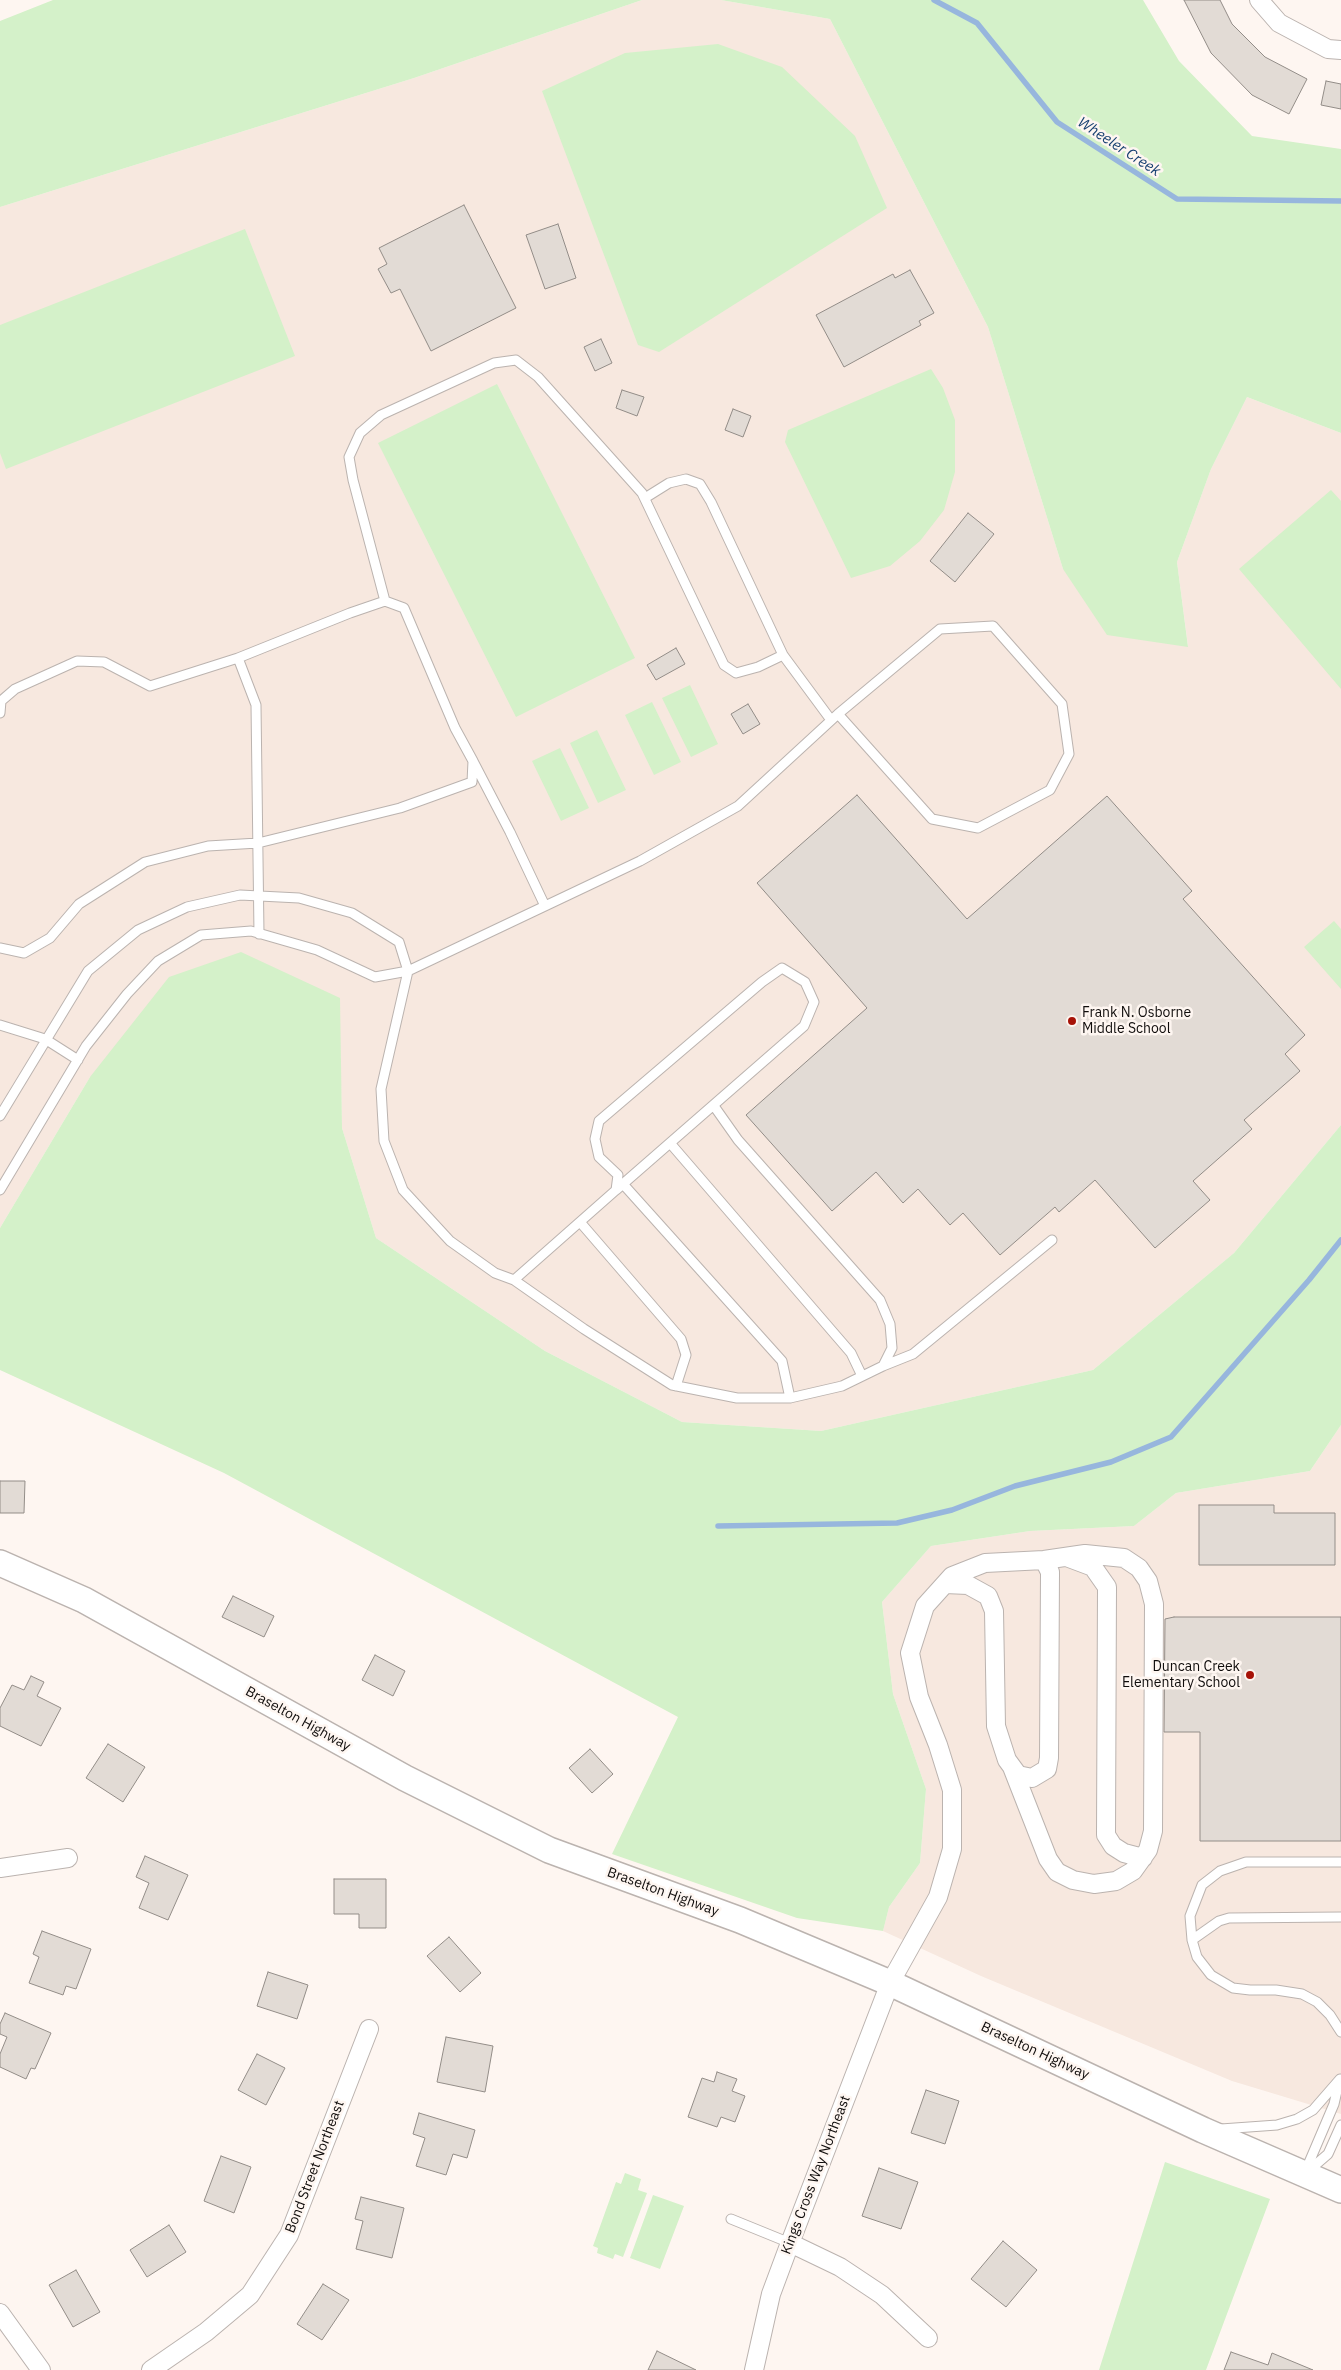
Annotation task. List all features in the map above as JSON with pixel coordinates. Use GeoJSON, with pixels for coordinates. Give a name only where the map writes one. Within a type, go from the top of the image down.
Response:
{"type":"FeatureCollection","features":[{"type":"Feature","properties":{"kind":"main road","name":"Braselton Highway"},"geometry":{"type":"LineString","coordinates":[[0,1564],[84,1600],[405,1778],[550,1850],[740,1920],[890,1983],[1203,2130],[1341,2190]]}},
{"type":"Feature","properties":{"kind":"street"},"geometry":{"type":"LineString","coordinates":[[1259,0],[1279,23],[1328,49],[1341,50]]}},
{"type":"Feature","properties":{"kind":"street","name":"Kings Cross Way Northeast"},"geometry":{"type":"LineString","coordinates":[[754,2370],[771,2294],[790,2243],[890,1983],[938,1897],[952,1849],[952,1790],[938,1745],[919,1697],[910,1653],[924,1606],[952,1576],[985,1563],[1044,1560],[1086,1554],[1124,1558],[1138,1568],[1148,1581],[1154,1604],[1153,1831],[1148,1850],[1143,1858]]}},
{"type":"Feature","properties":{"kind":"street"},"geometry":{"type":"LineString","coordinates":[[1012,1767],[1048,1859],[1057,1872],[1073,1880],[1094,1884],[1116,1881],[1133,1870],[1143,1858],[1124,1853],[1112,1846],[1106,1835],[1107,1587],[1093,1567],[1066,1557]]}},
{"type":"Feature","properties":{"kind":"street"},"geometry":{"type":"LineString","coordinates":[[945,1584],[968,1586],[988,1596],[994,1611],[996,1726],[1007,1760],[1018,1775],[1032,1778],[1047,1769],[1050,1572],[1044,1560]]}},
{"type":"Feature","properties":{"kind":"street"},"geometry":{"type":"LineString","coordinates":[[0,1868],[68,1858]]}},
{"type":"Feature","properties":{"kind":"street","name":"Bond Street Northeast"},"geometry":{"type":"LineString","coordinates":[[151,2370],[206,2332],[250,2295],[289,2235],[369,2029]]}},
{"type":"Feature","properties":{"kind":"street"},"geometry":{"type":"LineString","coordinates":[[790,2243],[840,2267],[882,2295],[928,2338]]}},
{"type":"Feature","properties":{"kind":"street"},"geometry":{"type":"LineString","coordinates":[[0,2313],[41,2370]]}},
{"type":"Feature","properties":{"kind":"lane"},"geometry":{"type":"LineString","coordinates":[[385,601],[353,480],[349,456],[360,433],[381,415],[494,363],[516,360],[538,377],[645,498],[724,665],[736,673],[758,667],[783,655]]}},
{"type":"Feature","properties":{"kind":"lane"},"geometry":{"type":"LineString","coordinates":[[0,1190],[86,1046],[127,994],[158,961],[201,935],[251,931],[317,950],[375,977],[408,971],[640,861],[738,806],[835,717],[940,629],[993,626],[1062,704],[1069,754],[1050,790],[978,828],[932,819],[835,717],[783,655],[712,502],[700,484],[686,479],[669,483],[645,498]]}},
{"type":"Feature","properties":{"kind":"lane"},"geometry":{"type":"LineString","coordinates":[[0,713],[1,701],[15,689],[76,661],[104,662],[150,686],[238,658],[350,612],[385,601],[404,608],[455,728],[510,832],[544,906]]}},
{"type":"Feature","properties":{"kind":"lane"},"geometry":{"type":"LineString","coordinates":[[238,658],[256,705],[259,934]]}},
{"type":"Feature","properties":{"kind":"lane"},"geometry":{"type":"LineString","coordinates":[[0,948],[24,953],[50,938],[79,904],[145,862],[208,846],[258,843],[400,808],[472,782],[473,761]]}},
{"type":"Feature","properties":{"kind":"lane"},"geometry":{"type":"LineString","coordinates":[[0,1116],[88,971],[138,930],[187,907],[240,896],[299,898],[352,913],[399,942],[408,971],[381,1089],[384,1141],[403,1190],[450,1241],[495,1273],[514,1280],[584,1328],[676,1386],[738,1398],[790,1398],[842,1386],[913,1354],[1052,1240]]}},
{"type":"Feature","properties":{"kind":"lane"},"geometry":{"type":"LineString","coordinates":[[514,1280],[619,1187],[714,1106],[804,1026],[814,1002],[805,982],[782,968],[762,982],[599,1121],[595,1139],[599,1157],[618,1175],[619,1187],[782,1361],[790,1398]]}},
{"type":"Feature","properties":{"kind":"lane"},"geometry":{"type":"LineString","coordinates":[[0,1025],[45,1039],[78,1060]]}},
{"type":"Feature","properties":{"kind":"lane"},"geometry":{"type":"LineString","coordinates":[[714,1106],[738,1140],[880,1300],[890,1324],[892,1348],[883,1366]]}},
{"type":"Feature","properties":{"kind":"lane"},"geometry":{"type":"LineString","coordinates":[[670,1143],[851,1353],[862,1376]]}},
{"type":"Feature","properties":{"kind":"lane"},"geometry":{"type":"LineString","coordinates":[[580,1222],[681,1339],[686,1354],[676,1386]]}},
{"type":"Feature","properties":{"kind":"lane"},"geometry":{"type":"LineString","coordinates":[[1341,1862],[1246,1862],[1220,1870],[1202,1885],[1190,1916],[1192,1940],[1197,1957],[1211,1975],[1233,1988],[1276,1990],[1302,1994],[1316,2002],[1330,2015],[1341,2032]]}},
{"type":"Feature","properties":{"kind":"lane"},"geometry":{"type":"LineString","coordinates":[[1192,1940],[1219,1921],[1229,1918],[1341,1917]]}},
{"type":"Feature","properties":{"kind":"lane"},"geometry":{"type":"LineString","coordinates":[[1203,2130],[1277,2125],[1297,2120],[1313,2110],[1341,2077]]}},
{"type":"Feature","properties":{"kind":"lane"},"geometry":{"type":"LineString","coordinates":[[1304,2174],[1334,2104],[1341,2077]]}},
{"type":"Feature","properties":{"kind":"lane"},"geometry":{"type":"LineString","coordinates":[[1304,2174],[1328,2154],[1341,2125]]}},
{"type":"Feature","properties":{"kind":"lane"},"geometry":{"type":"LineString","coordinates":[[730,2219],[790,2243]]}},
{"type":"Feature","properties":{"kind":"shaded area"},"geometry":{"type":"Polygon","coordinates":[[[642,0],[721,0],[830,19],[988,327],[1063,569],[1188,646],[1177,562],[1211,469],[1247,397],[1341,433],[1341,1125],[1234,1253],[1093,1370],[821,1431],[682,1422],[545,1351],[376,1238],[342,1128],[339,998],[90,1077],[0,1228],[0,207],[414,78],[642,0]]]}},
{"type":"Feature","properties":{"kind":"shaded area"},"geometry":{"type":"Polygon","coordinates":[[[1341,1425],[1341,2114],[1232,2081],[981,1976],[883,1931],[889,1907],[920,1863],[926,1789],[893,1694],[882,1602],[931,1546],[1030,1531],[1134,1526],[1176,1493],[1310,1471],[1341,1425]]]}},
{"type":"Feature","properties":{"kind":"green space"},"geometry":{"type":"Polygon","coordinates":[[[53,0],[642,0],[414,78],[0,207],[0,21],[53,0]]]}},
{"type":"Feature","properties":{"kind":"green space"},"geometry":{"type":"Polygon","coordinates":[[[721,0],[1143,0],[1179,61],[1252,136],[1341,149],[1341,433],[1247,397],[1211,469],[1177,562],[1188,647],[1107,635],[1063,569],[988,327],[830,19],[721,0]]]}},
{"type":"Feature","properties":{"kind":"green space"},"geometry":{"type":"Polygon","coordinates":[[[718,44],[782,67],[855,136],[887,208],[659,352],[638,345],[542,91],[625,53],[718,44]]]}},
{"type":"Feature","properties":{"kind":"green space"},"geometry":{"type":"Polygon","coordinates":[[[245,229],[295,356],[6,469],[0,453],[0,325],[245,229]]]}},
{"type":"Feature","properties":{"kind":"green space"},"geometry":{"type":"Polygon","coordinates":[[[931,369],[943,388],[955,420],[955,472],[944,510],[920,541],[890,566],[851,578],[785,442],[788,430],[931,369]]]}},
{"type":"Feature","properties":{"kind":"green space"},"geometry":{"type":"Polygon","coordinates":[[[497,384],[635,658],[516,717],[378,443],[497,384]]]}},
{"type":"Feature","properties":{"kind":"green space"},"geometry":{"type":"Polygon","coordinates":[[[1331,490],[1341,501],[1341,689],[1239,569],[1331,490]]]}},
{"type":"Feature","properties":{"kind":"green space"},"geometry":{"type":"Polygon","coordinates":[[[690,685],[718,744],[691,757],[662,698],[690,685]]]}},
{"type":"Feature","properties":{"kind":"green space"},"geometry":{"type":"Polygon","coordinates":[[[652,702],[681,762],[654,775],[625,715],[652,702]]]}},
{"type":"Feature","properties":{"kind":"green space"},"geometry":{"type":"Polygon","coordinates":[[[597,730],[626,790],[598,803],[570,743],[597,730]]]}},
{"type":"Feature","properties":{"kind":"green space"},"geometry":{"type":"Polygon","coordinates":[[[560,748],[589,808],[561,821],[532,761],[560,748]]]}},
{"type":"Feature","properties":{"kind":"green space"},"geometry":{"type":"Polygon","coordinates":[[[1334,921],[1341,929],[1341,989],[1304,947],[1334,921]]]}},
{"type":"Feature","properties":{"kind":"green space"},"geometry":{"type":"Polygon","coordinates":[[[241,952],[340,998],[342,1128],[376,1238],[545,1351],[682,1422],[821,1431],[1093,1370],[1234,1253],[1341,1125],[1341,1425],[1310,1471],[1176,1493],[1134,1526],[1030,1531],[931,1546],[882,1602],[893,1694],[926,1789],[920,1863],[889,1907],[883,1931],[797,1918],[612,1854],[678,1717],[224,1473],[0,1370],[0,1228],[90,1077],[169,977],[241,952]]]}},
{"type":"Feature","properties":{"kind":"green space"},"geometry":{"type":"Polygon","coordinates":[[[1165,2162],[1270,2199],[1206,2370],[1099,2370],[1165,2162]]]}},
{"type":"Feature","properties":{"kind":"green space"},"geometry":{"type":"Polygon","coordinates":[[[625,2173],[641,2179],[638,2190],[647,2193],[623,2257],[615,2254],[613,2259],[597,2253],[598,2248],[593,2246],[616,2182],[621,2184],[625,2173]]]}},
{"type":"Feature","properties":{"kind":"green space"},"geometry":{"type":"Polygon","coordinates":[[[653,2195],[684,2206],[660,2269],[630,2258],[653,2195]]]}},
{"type":"Feature","properties":{"kind":"building"},"geometry":{"type":"Polygon","coordinates":[[[1184,0],[1220,0],[1232,24],[1265,57],[1307,79],[1289,114],[1252,95],[1211,53],[1184,0]]]}},
{"type":"Feature","properties":{"kind":"building"},"geometry":{"type":"Polygon","coordinates":[[[1326,81],[1341,84],[1341,109],[1321,105],[1326,81]]]}},
{"type":"Feature","properties":{"kind":"building"},"geometry":{"type":"Polygon","coordinates":[[[464,205],[516,308],[431,351],[400,289],[391,293],[378,269],[387,264],[379,248],[464,205]]]}},
{"type":"Feature","properties":{"kind":"building"},"geometry":{"type":"Polygon","coordinates":[[[558,224],[576,278],[545,289],[526,235],[558,224]]]}},
{"type":"Feature","properties":{"kind":"building"},"geometry":{"type":"Polygon","coordinates":[[[910,270],[934,313],[919,321],[921,325],[844,367],[816,315],[893,274],[895,278],[910,270]]]}},
{"type":"Feature","properties":{"kind":"building"},"geometry":{"type":"Polygon","coordinates":[[[601,339],[612,363],[595,371],[584,347],[601,339]]]}},
{"type":"Feature","properties":{"kind":"building"},"geometry":{"type":"Polygon","coordinates":[[[622,390],[644,397],[637,416],[616,408],[622,390]]]}},
{"type":"Feature","properties":{"kind":"building"},"geometry":{"type":"Polygon","coordinates":[[[733,409],[751,416],[743,437],[725,430],[733,409]]]}},
{"type":"Feature","properties":{"kind":"building"},"geometry":{"type":"Polygon","coordinates":[[[968,513],[994,534],[955,582],[930,561],[968,513]]]}},
{"type":"Feature","properties":{"kind":"building"},"geometry":{"type":"Polygon","coordinates":[[[676,648],[685,664],[656,680],[647,665],[676,648]]]}},
{"type":"Feature","properties":{"kind":"building"},"geometry":{"type":"Polygon","coordinates":[[[748,704],[760,724],[743,734],[731,714],[748,704]]]}},
{"type":"Feature","properties":{"kind":"building","name":"Frank N. Osborne Middle School"},"geometry":{"type":"Polygon","coordinates":[[[857,795],[967,919],[1107,796],[1192,891],[1183,899],[1305,1035],[1285,1054],[1300,1071],[1244,1120],[1252,1129],[1193,1181],[1210,1200],[1155,1248],[1095,1180],[1059,1212],[1055,1207],[1000,1255],[963,1213],[950,1225],[918,1189],[903,1203],[876,1172],[832,1211],[746,1115],[867,1008],[757,883],[857,795]]]}},
{"type":"Feature","properties":{"kind":"building"},"geometry":{"type":"Polygon","coordinates":[[[0,1481],[25,1481],[24,1513],[0,1513],[0,1481]]]}},
{"type":"Feature","properties":{"kind":"building"},"geometry":{"type":"Polygon","coordinates":[[[1199,1505],[1274,1505],[1274,1513],[1335,1513],[1335,1565],[1199,1565],[1199,1505]]]}},
{"type":"Feature","properties":{"kind":"building"},"geometry":{"type":"Polygon","coordinates":[[[233,1596],[274,1616],[264,1637],[222,1617],[233,1596]]]}},
{"type":"Feature","properties":{"kind":"building","name":"Duncan Creek Elementary School"},"geometry":{"type":"Polygon","coordinates":[[[1174,1617],[1341,1617],[1341,1841],[1200,1841],[1200,1732],[1164,1732],[1165,1619],[1174,1617]]]}},
{"type":"Feature","properties":{"kind":"building"},"geometry":{"type":"Polygon","coordinates":[[[375,1655],[405,1671],[393,1696],[362,1680],[375,1655]]]}},
{"type":"Feature","properties":{"kind":"building"},"geometry":{"type":"Polygon","coordinates":[[[31,1676],[44,1682],[37,1696],[61,1708],[41,1746],[0,1726],[0,1708],[12,1685],[24,1690],[31,1676]]]}},
{"type":"Feature","properties":{"kind":"building"},"geometry":{"type":"Polygon","coordinates":[[[108,1744],[145,1767],[123,1802],[86,1778],[108,1744]]]}},
{"type":"Feature","properties":{"kind":"building"},"geometry":{"type":"Polygon","coordinates":[[[590,1749],[613,1774],[592,1793],[569,1768],[590,1749]]]}},
{"type":"Feature","properties":{"kind":"building"},"geometry":{"type":"Polygon","coordinates":[[[145,1856],[188,1875],[168,1920],[139,1908],[149,1883],[136,1877],[145,1856]]]}},
{"type":"Feature","properties":{"kind":"building"},"geometry":{"type":"Polygon","coordinates":[[[334,1879],[386,1879],[386,1928],[359,1928],[359,1914],[334,1914],[334,1879]]]}},
{"type":"Feature","properties":{"kind":"building"},"geometry":{"type":"Polygon","coordinates":[[[42,1931],[91,1949],[76,1989],[66,1986],[63,1995],[29,1983],[39,1957],[33,1954],[42,1931]]]}},
{"type":"Feature","properties":{"kind":"building"},"geometry":{"type":"Polygon","coordinates":[[[449,1937],[481,1973],[460,1992],[427,1956],[449,1937]]]}},
{"type":"Feature","properties":{"kind":"building"},"geometry":{"type":"Polygon","coordinates":[[[268,1972],[308,1985],[297,2019],[257,2006],[268,1972]]]}},
{"type":"Feature","properties":{"kind":"building"},"geometry":{"type":"Polygon","coordinates":[[[5,2013],[51,2033],[35,2069],[31,2068],[26,2079],[0,2067],[0,2054],[7,2037],[0,2034],[0,2024],[5,2013]]]}},
{"type":"Feature","properties":{"kind":"building"},"geometry":{"type":"Polygon","coordinates":[[[446,2037],[493,2046],[485,2092],[437,2082],[446,2037]]]}},
{"type":"Feature","properties":{"kind":"building"},"geometry":{"type":"Polygon","coordinates":[[[257,2054],[285,2068],[266,2105],[238,2090],[257,2054]]]}},
{"type":"Feature","properties":{"kind":"building"},"geometry":{"type":"Polygon","coordinates":[[[717,2072],[737,2079],[732,2091],[745,2096],[735,2122],[721,2117],[717,2127],[688,2117],[702,2078],[714,2082],[717,2072]]]}},
{"type":"Feature","properties":{"kind":"building"},"geometry":{"type":"Polygon","coordinates":[[[926,2090],[959,2101],[945,2144],[911,2133],[926,2090]]]}},
{"type":"Feature","properties":{"kind":"building"},"geometry":{"type":"Polygon","coordinates":[[[419,2113],[475,2130],[467,2158],[453,2154],[446,2175],[416,2166],[425,2138],[413,2134],[419,2113]]]}},
{"type":"Feature","properties":{"kind":"building"},"geometry":{"type":"Polygon","coordinates":[[[221,2156],[251,2167],[234,2213],[204,2201],[221,2156]]]}},
{"type":"Feature","properties":{"kind":"building"},"geometry":{"type":"Polygon","coordinates":[[[879,2168],[918,2182],[901,2229],[862,2216],[879,2168]]]}},
{"type":"Feature","properties":{"kind":"building"},"geometry":{"type":"Polygon","coordinates":[[[361,2197],[404,2208],[392,2258],[356,2249],[363,2221],[355,2219],[361,2197]]]}},
{"type":"Feature","properties":{"kind":"building"},"geometry":{"type":"Polygon","coordinates":[[[169,2225],[186,2252],[147,2277],[130,2250],[169,2225]]]}},
{"type":"Feature","properties":{"kind":"building"},"geometry":{"type":"Polygon","coordinates":[[[1003,2241],[1037,2270],[1006,2307],[971,2279],[1003,2241]]]}},
{"type":"Feature","properties":{"kind":"building"},"geometry":{"type":"Polygon","coordinates":[[[76,2270],[100,2312],[73,2327],[49,2285],[76,2270]]]}},
{"type":"Feature","properties":{"kind":"building"},"geometry":{"type":"Polygon","coordinates":[[[323,2284],[349,2300],[322,2340],[297,2324],[323,2284]]]}},
{"type":"Feature","properties":{"kind":"building"},"geometry":{"type":"Polygon","coordinates":[[[657,2351],[696,2370],[648,2370],[657,2351]]]}},
{"type":"Feature","properties":{"kind":"building"},"geometry":{"type":"Polygon","coordinates":[[[1231,2352],[1268,2365],[1272,2353],[1313,2370],[1224,2370],[1231,2352]]]}},
{"type":"Feature","properties":{"kind":"waterway","name":"Wheeler Creek"},"geometry":{"type":"LineString","coordinates":[[934,0],[977,23],[1057,122],[1177,199],[1341,201]]}},
{"type":"Feature","properties":{"kind":"waterway"},"geometry":{"type":"LineString","coordinates":[[718,1526],[897,1523],[952,1510],[1015,1486],[1111,1462],[1171,1437],[1309,1280],[1341,1240]]}},
{"type":"Feature","properties":{"kind":"place","name":"Frank N. Osborne Middle School"},"geometry":{"type":"Point","coordinates":[1072,1021]}},
{"type":"Feature","properties":{"kind":"place","name":"Duncan Creek Elementary School"},"geometry":{"type":"Point","coordinates":[1250,1675]}}]}
